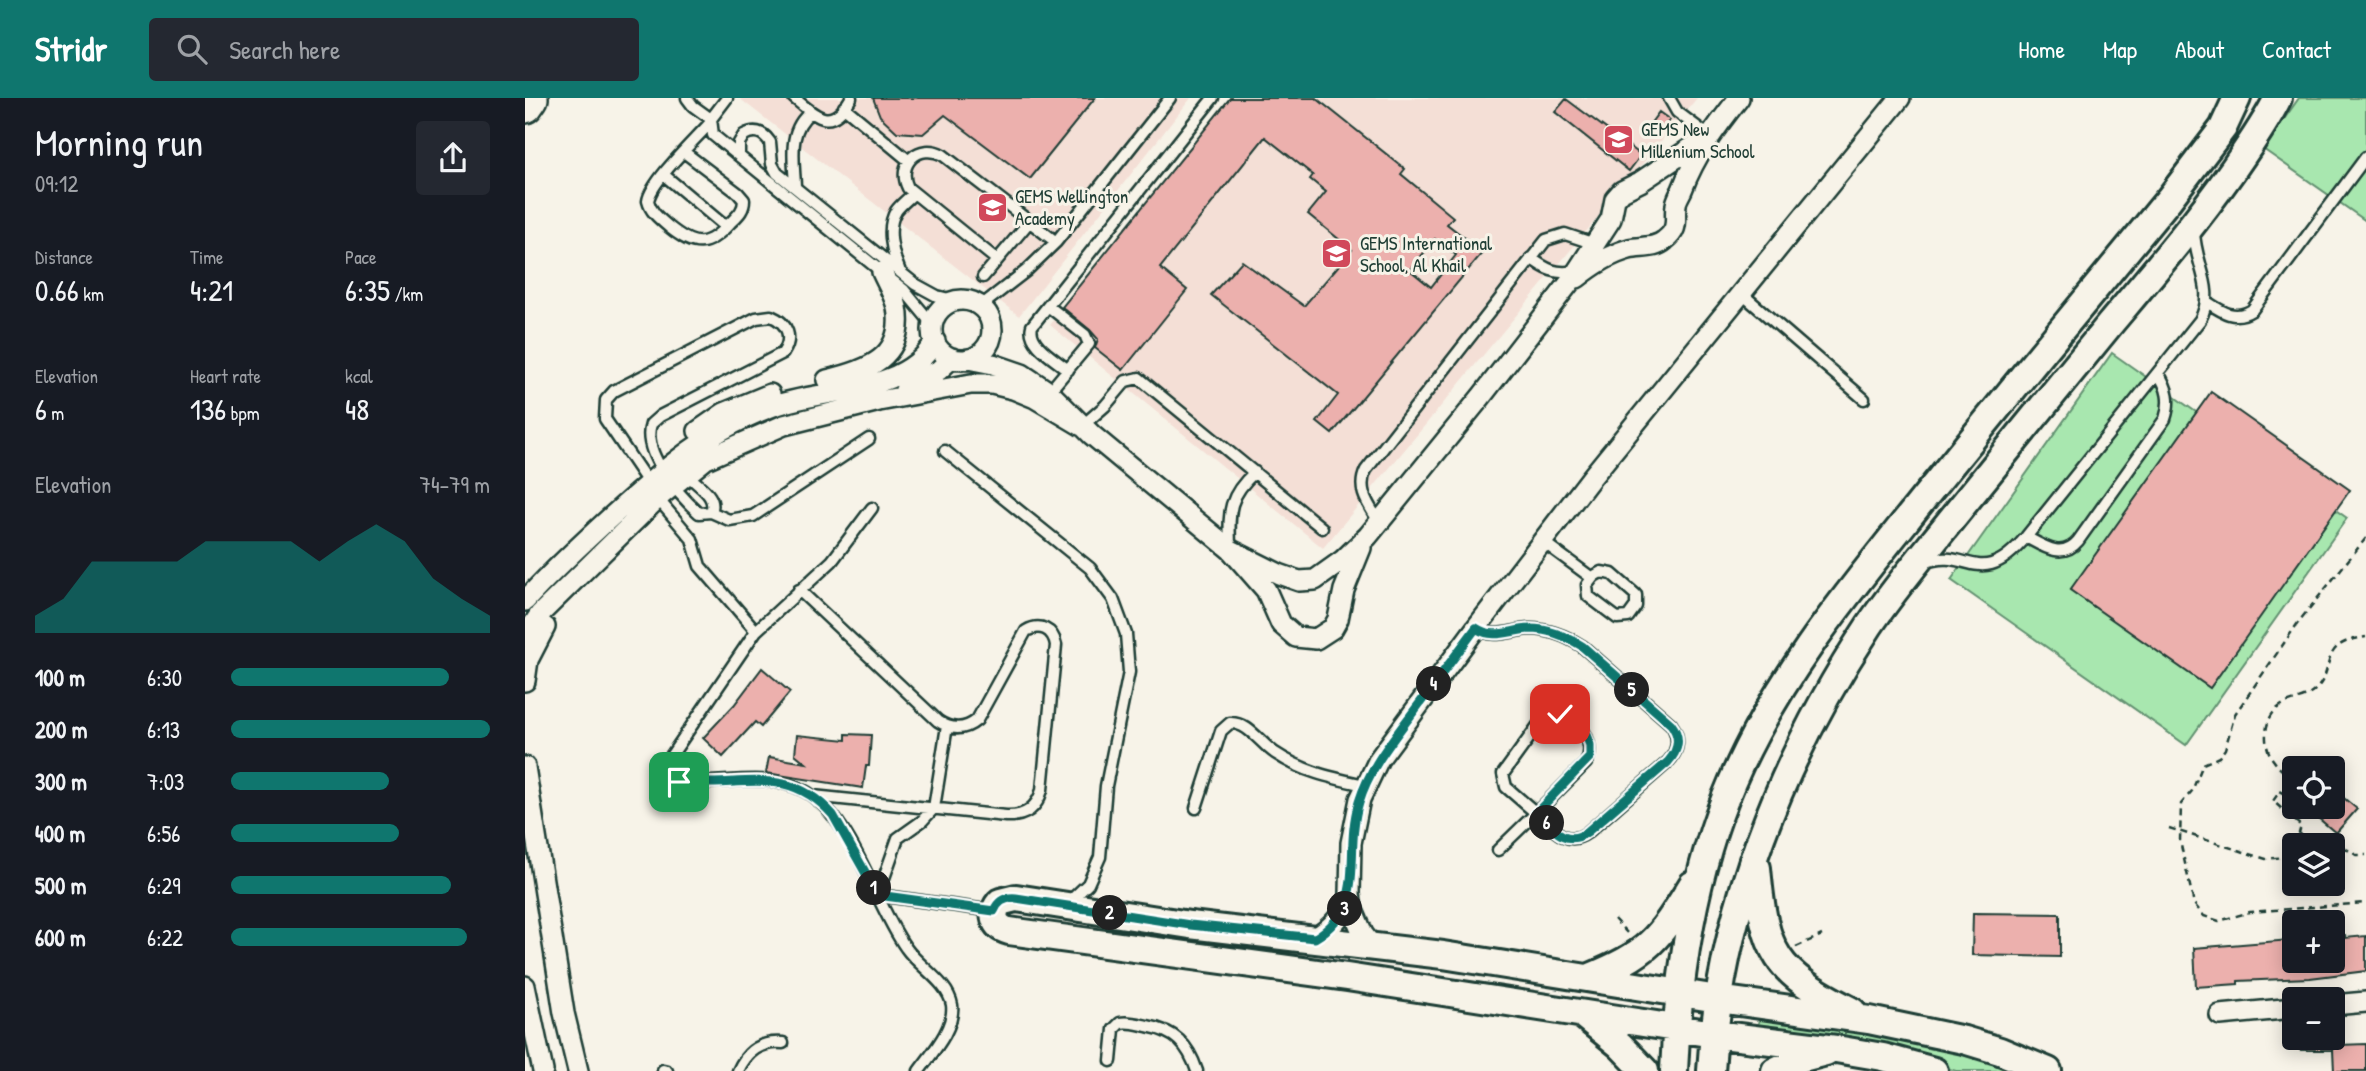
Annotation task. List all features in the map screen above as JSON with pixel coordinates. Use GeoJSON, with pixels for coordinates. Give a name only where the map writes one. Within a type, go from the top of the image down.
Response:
{"type":"FeatureCollection","features":[{"type":"Feature","properties":{"kind":"highway"},"geometry":{"type":"LineString","coordinates":[[525,105],[530,98]]}},
{"type":"Feature","properties":{"kind":"street"},"geometry":{"type":"LineString","coordinates":[[1574,276],[1629,249],[1658,245],[1668,238],[1675,228],[1676,205],[1687,177],[1709,136],[1739,98]]}},
{"type":"Feature","properties":{"kind":"street"},"geometry":{"type":"LineString","coordinates":[[1372,946],[1356,922],[1350,894],[1353,828],[1365,785],[1384,753],[1542,541],[1900,98]]}},
{"type":"Feature","properties":{"kind":"street"},"geometry":{"type":"LineString","coordinates":[[1674,1071],[1680,993],[1703,868],[1717,819],[1741,760],[1766,712],[1802,654],[1975,435],[2169,199],[2223,128],[2237,98]]}},
{"type":"Feature","properties":{"kind":"street"},"geometry":{"type":"LineString","coordinates":[[1710,1071],[1723,967],[1733,930],[1756,855],[1787,774],[1816,715],[1871,623],[2014,441],[2194,223],[2250,145],[2278,98]]}},
{"type":"Feature","properties":{"kind":"street"},"geometry":{"type":"LineString","coordinates":[[1230,550],[1279,575],[1307,582],[1329,571],[1373,529],[1481,397],[1574,276],[1611,219],[1615,200],[1622,191],[1709,136]]}},
{"type":"Feature","properties":{"kind":"street"},"geometry":{"type":"LineString","coordinates":[[525,637],[540,614],[669,484],[677,450],[706,424],[724,413],[766,396],[855,373],[869,368],[881,359],[896,335],[898,320],[891,272]]}},
{"type":"Feature","properties":{"kind":"street"},"geometry":{"type":"LineString","coordinates":[[525,681],[533,646],[550,620],[713,435],[768,408],[793,400],[892,379],[928,354],[941,309],[965,300],[981,306],[991,320],[992,337],[983,351],[960,359],[879,401]]}},
{"type":"Feature","properties":{"kind":"street"},"geometry":{"type":"LineString","coordinates":[[934,333],[941,351],[960,359],[993,364],[1022,374],[1049,392],[1082,426],[1230,550],[1266,590],[1282,624],[1296,637],[1316,639],[1333,628],[1338,619],[1344,590],[1373,529]]}},
{"type":"Feature","properties":{"kind":"street"},"geometry":{"type":"LineString","coordinates":[[525,601],[544,580],[669,484],[714,463],[721,454],[784,425],[949,386],[992,384],[1035,398],[1082,426]]}},
{"type":"Feature","properties":{"kind":"street"},"geometry":{"type":"LineString","coordinates":[[525,767],[563,1013],[578,1071]]}},
{"type":"Feature","properties":{"kind":"street"},"geometry":{"type":"LineString","coordinates":[[525,839],[554,1032],[564,1071]]}},
{"type":"Feature","properties":{"kind":"street"},"geometry":{"type":"LineString","coordinates":[[1756,855],[1762,920],[1777,957],[1812,990],[1869,1020]]}},
{"type":"Feature","properties":{"kind":"street"},"geometry":{"type":"LineString","coordinates":[[1586,978],[1629,960],[1657,939],[1703,868]]}},
{"type":"Feature","properties":{"kind":"street"},"geometry":{"type":"LineString","coordinates":[[1315,938],[1338,920],[1350,894]]}},
{"type":"Feature","properties":{"kind":"street"},"geometry":{"type":"LineString","coordinates":[[1934,1071],[1883,1057],[1836,1049],[1714,1034],[1347,977],[1009,931],[996,922],[994,911],[1000,902],[1010,898],[1190,925],[1372,946],[1869,1020],[1964,1040],[2000,1051],[2048,1071]]}},
{"type":"Feature","properties":{"kind":"street"},"geometry":{"type":"LineString","coordinates":[[525,986],[543,1071]]}},
{"type":"Feature","properties":{"kind":"street"},"geometry":{"type":"LineString","coordinates":[[2345,1004],[2366,1002]]}},
{"type":"Feature","properties":{"kind":"street"},"geometry":{"type":"LineString","coordinates":[[2220,1015],[2282,1009]]}},
{"type":"Feature","properties":{"kind":"street"},"geometry":{"type":"LineString","coordinates":[[1581,1013],[1620,1045],[1645,1071]]}},
{"type":"Feature","properties":{"kind":"street"},"geometry":{"type":"LineString","coordinates":[[1775,1071],[1799,1059],[1836,1049]]}},
{"type":"Feature","properties":{"kind":"lane"},"geometry":{"type":"LineString","coordinates":[[687,98],[711,121],[713,135],[891,272],[926,291],[957,301]]}},
{"type":"Feature","properties":{"kind":"lane"},"geometry":{"type":"LineString","coordinates":[[684,152],[744,200],[743,209],[709,241],[699,243],[680,236],[650,209],[649,194],[727,98]]}},
{"type":"Feature","properties":{"kind":"lane"},"geometry":{"type":"LineString","coordinates":[[794,98],[817,117],[827,120],[837,115],[847,103],[908,160]]}},
{"type":"Feature","properties":{"kind":"lane"},"geometry":{"type":"LineString","coordinates":[[981,306],[1026,271],[1056,242],[1170,98]]}},
{"type":"Feature","properties":{"kind":"lane"},"geometry":{"type":"LineString","coordinates":[[1068,370],[1034,342],[1030,334],[1032,326],[1213,98]]}},
{"type":"Feature","properties":{"kind":"lane"},"geometry":{"type":"LineString","coordinates":[[1669,98],[1677,112],[1709,136]]}},
{"type":"Feature","properties":{"kind":"lane"},"geometry":{"type":"LineString","coordinates":[[795,186],[794,139],[801,121],[811,112]]}},
{"type":"Feature","properties":{"kind":"lane"},"geometry":{"type":"LineString","coordinates":[[739,155],[739,143],[744,135],[755,131],[761,133],[770,142],[770,159],[774,169],[891,272],[934,333]]}},
{"type":"Feature","properties":{"kind":"lane"},"geometry":{"type":"LineString","coordinates":[[997,260],[913,194],[905,181],[908,160],[921,152],[936,151],[1056,242]]}},
{"type":"Feature","properties":{"kind":"lane"},"geometry":{"type":"LineString","coordinates":[[2207,302],[2221,312],[2234,316],[2252,310],[2366,157]]}},
{"type":"Feature","properties":{"kind":"lane"},"geometry":{"type":"LineString","coordinates":[[664,175],[726,227]]}},
{"type":"Feature","properties":{"kind":"lane"},"geometry":{"type":"LineString","coordinates":[[891,272],[892,224],[895,212],[913,194]]}},
{"type":"Feature","properties":{"kind":"lane"},"geometry":{"type":"LineString","coordinates":[[983,278],[1029,222]]}},
{"type":"Feature","properties":{"kind":"lane"},"geometry":{"type":"LineString","coordinates":[[1914,567],[1940,559],[1971,565],[1992,564],[2010,555],[2026,537],[2200,320],[2207,302],[2206,282],[2195,251],[2194,223]]}},
{"type":"Feature","properties":{"kind":"lane"},"geometry":{"type":"LineString","coordinates":[[1373,529],[1361,481],[1366,470],[1531,258],[1546,240],[1558,234],[1572,235],[1595,244]]}},
{"type":"Feature","properties":{"kind":"lane"},"geometry":{"type":"LineString","coordinates":[[1531,258],[1550,270],[1574,276]]}},
{"type":"Feature","properties":{"kind":"lane"},"geometry":{"type":"LineString","coordinates":[[1741,293],[1864,398]]}},
{"type":"Feature","properties":{"kind":"lane"},"geometry":{"type":"LineString","coordinates":[[1048,306],[1087,337],[1088,347],[1049,392]]}},
{"type":"Feature","properties":{"kind":"lane"},"geometry":{"type":"LineString","coordinates":[[756,631],[703,571],[669,484],[649,443],[651,424],[660,416],[783,353],[789,339],[784,324],[778,319],[763,316],[756,318],[610,395],[604,406],[605,419],[669,484],[699,513],[711,512],[729,520],[753,516],[869,439]]}},
{"type":"Feature","properties":{"kind":"lane"},"geometry":{"type":"LineString","coordinates":[[2026,537],[2057,551],[2069,549],[2078,541],[2165,419],[2168,409],[2167,390],[2158,373]]}},
{"type":"Feature","properties":{"kind":"lane"},"geometry":{"type":"LineString","coordinates":[[1082,426],[1105,406],[1126,381],[1139,378],[1322,528]]}},
{"type":"Feature","properties":{"kind":"lane"},"geometry":{"type":"LineString","coordinates":[[945,451],[1090,568],[1112,599],[1126,634],[1129,672],[1106,786],[1098,865],[1089,884],[1064,906]]}},
{"type":"Feature","properties":{"kind":"lane"},"geometry":{"type":"LineString","coordinates":[[1230,550],[1229,512],[1232,501],[1240,487],[1255,472]]}},
{"type":"Feature","properties":{"kind":"lane"},"geometry":{"type":"LineString","coordinates":[[669,484],[711,498],[714,505],[711,512]]}},
{"type":"Feature","properties":{"kind":"lane"},"geometry":{"type":"LineString","coordinates":[[872,508],[832,561],[756,631],[668,760],[667,773],[674,780],[684,782],[780,782],[813,796],[824,804],[841,827],[903,944],[918,963],[945,988],[950,997],[951,1019],[919,1071]]}},
{"type":"Feature","properties":{"kind":"lane"},"geometry":{"type":"LineString","coordinates":[[1542,541],[1592,578]]}},
{"type":"Feature","properties":{"kind":"lane"},"geometry":{"type":"LineString","coordinates":[[1601,572],[1609,573],[1633,592],[1637,602],[1630,615],[1624,619],[1617,618],[1588,596],[1586,589],[1592,578],[1601,572]]}},
{"type":"Feature","properties":{"kind":"lane"},"geometry":{"type":"LineString","coordinates":[[799,590],[938,721],[947,726],[960,728],[977,720],[1026,631],[1037,627],[1052,634],[1056,645],[1042,790],[1029,811],[1014,816],[813,796]]}},
{"type":"Feature","properties":{"kind":"lane"},"geometry":{"type":"LineString","coordinates":[[1476,628],[1496,635],[1517,630],[1545,630],[1571,639],[1671,724],[1677,736],[1676,751],[1668,762],[1582,836],[1564,837],[1536,813],[1506,787],[1503,774],[1547,716],[1560,714],[1572,719],[1586,735],[1590,745],[1590,757],[1536,813],[1498,850]]}},
{"type":"Feature","properties":{"kind":"lane"},"geometry":{"type":"LineString","coordinates":[[1196,808],[1221,730],[1230,723],[1242,725],[1271,751],[1300,767],[1365,785]]}},
{"type":"Feature","properties":{"kind":"lane"},"geometry":{"type":"LineString","coordinates":[[878,895],[898,838],[922,821],[934,808],[947,726]]}},
{"type":"Feature","properties":{"kind":"lane"},"geometry":{"type":"LineString","coordinates":[[878,895],[994,911]]}},
{"type":"Feature","properties":{"kind":"lane"},"geometry":{"type":"LineString","coordinates":[[1111,1061],[1114,1029],[1119,1023],[1127,1022],[1159,1028],[1176,1036],[1189,1050],[1197,1071]]}},
{"type":"Feature","properties":{"kind":"lane"},"geometry":{"type":"LineString","coordinates":[[738,1071],[753,1049],[767,1043],[783,1043]]}},
{"type":"Feature","properties":{"kind":"path"},"geometry":{"type":"LineString","coordinates":[[2366,538],[2300,621],[2235,714],[2225,749],[2218,757],[2203,764],[2192,791],[2181,804],[2181,852],[2194,904],[2208,918],[2225,920],[2250,912],[2366,903]]}},
{"type":"Feature","properties":{"kind":"path"},"geometry":{"type":"LineString","coordinates":[[2282,769],[2273,761],[2269,752],[2266,734],[2270,717],[2277,708],[2314,691],[2323,679],[2329,658],[2338,646],[2355,638],[2366,637]]}},
{"type":"Feature","properties":{"kind":"path"},"geometry":{"type":"LineString","coordinates":[[2282,793],[2273,801],[2282,809]]}},
{"type":"Feature","properties":{"kind":"path"},"geometry":{"type":"LineString","coordinates":[[2293,819],[2301,826],[2299,833]]}},
{"type":"Feature","properties":{"kind":"path"},"geometry":{"type":"LineString","coordinates":[[2169,828],[2266,859],[2282,856]]}},
{"type":"Feature","properties":{"kind":"path"},"geometry":{"type":"LineString","coordinates":[[2345,848],[2356,855],[2366,855]]}},
{"type":"Feature","properties":{"kind":"path"},"geometry":{"type":"LineString","coordinates":[[1777,957],[1822,935]]}},
{"type":"Feature","properties":{"kind":"shaded area","name":"GEMS Wellington Academy"},"geometry":{"type":"Polygon","coordinates":[[[739,98],[1191,98],[1019,316],[739,98]]]}},
{"type":"Feature","properties":{"kind":"shaded area","name":"GEMS International School, Al Khail"},"geometry":{"type":"Polygon","coordinates":[[[1237,98],[1697,98],[1323,548],[1050,325],[1237,98]]]}},
{"type":"Feature","properties":{"kind":"green space"},"geometry":{"type":"Polygon","coordinates":[[[2299,98],[2366,98],[2366,221],[2263,149],[2299,98]]]}},
{"type":"Feature","properties":{"kind":"green space"},"geometry":{"type":"Polygon","coordinates":[[[2112,353],[2347,518],[2186,745],[1951,580],[2112,353]]]}},
{"type":"Feature","properties":{"kind":"green space"},"geometry":{"type":"Polygon","coordinates":[[[1760,1014],[1928,1041],[1961,1049],[2025,1071],[1956,1071],[1891,1051],[1757,1029],[1760,1014]]]}},
{"type":"Feature","properties":{"kind":"building"},"geometry":{"type":"Polygon","coordinates":[[[873,98],[1095,98],[1030,179],[945,115],[923,134],[897,132],[880,116],[873,98]]]}},
{"type":"Feature","properties":{"kind":"building"},"geometry":{"type":"Polygon","coordinates":[[[1230,98],[1316,98],[1405,169],[1401,174],[1453,217],[1447,224],[1483,252],[1332,434],[1317,422],[1338,395],[1211,295],[1242,261],[1304,306],[1352,250],[1308,214],[1326,192],[1310,179],[1313,175],[1265,137],[1160,268],[1187,290],[1123,370],[1095,348],[1098,339],[1062,307],[1230,98]],[[1435,239],[1410,270],[1431,287],[1456,255],[1435,239]]]}},
{"type":"Feature","properties":{"kind":"building"},"geometry":{"type":"Polygon","coordinates":[[[1566,99],[1641,155],[1629,171],[1555,112],[1566,99]]]}},
{"type":"Feature","properties":{"kind":"building"},"geometry":{"type":"Polygon","coordinates":[[[1659,112],[1670,120],[1660,132],[1650,124],[1659,112]]]}},
{"type":"Feature","properties":{"kind":"building"},"geometry":{"type":"Polygon","coordinates":[[[2211,392],[2350,490],[2210,688],[2070,590],[2211,392]]]}},
{"type":"Feature","properties":{"kind":"building"},"geometry":{"type":"Polygon","coordinates":[[[762,668],[790,692],[761,727],[755,722],[723,757],[703,738],[734,705],[762,668]]]}},
{"type":"Feature","properties":{"kind":"building"},"geometry":{"type":"Polygon","coordinates":[[[846,734],[871,735],[869,766],[866,766],[863,788],[766,773],[769,757],[806,763],[795,754],[797,735],[846,740],[846,734]]]}},
{"type":"Feature","properties":{"kind":"building"},"geometry":{"type":"Polygon","coordinates":[[[2345,799],[2357,809],[2336,833],[2319,819],[2345,819],[2345,799]]]}},
{"type":"Feature","properties":{"kind":"building"},"geometry":{"type":"Polygon","coordinates":[[[1973,913],[2060,914],[2060,957],[1972,955],[1973,913]]]}},
{"type":"Feature","properties":{"kind":"building"},"geometry":{"type":"Polygon","coordinates":[[[2366,936],[2366,971],[2310,978],[2238,981],[2238,984],[2196,987],[2194,948],[2282,941],[2282,973],[2345,973],[2345,938],[2366,936]]]}},
{"type":"Feature","properties":{"kind":"building"},"geometry":{"type":"Polygon","coordinates":[[[2366,1044],[2366,1071],[2334,1071],[2333,1050],[2345,1050],[2345,1045],[2366,1044]]]}},
{"type":"Feature","properties":{"kind":"place","name":"GEMS New Millenium School"},"geometry":{"type":"Point","coordinates":[1618,140]}},
{"type":"Feature","properties":{"kind":"place","name":"GEMS Wellington Academy"},"geometry":{"type":"Point","coordinates":[992,207]}},
{"type":"Feature","properties":{"kind":"place","name":"GEMS International School, Al Khail"},"geometry":{"type":"Point","coordinates":[1337,254]}},
{"type":"Feature","properties":{"kind":"route"},"geometry":{"type":"LineString","coordinates":[[679,782],[768,780],[803,789],[824,804],[833,815],[878,895],[994,911],[1005,899],[1016,898],[1190,925],[1315,938],[1338,920],[1350,894],[1353,828],[1360,799],[1371,772],[1476,628],[1496,635],[1517,630],[1545,630],[1571,639],[1671,724],[1677,736],[1676,751],[1668,762],[1587,832],[1570,839],[1559,834],[1536,813],[1590,757],[1589,739],[1572,719],[1560,714]]}}]}
